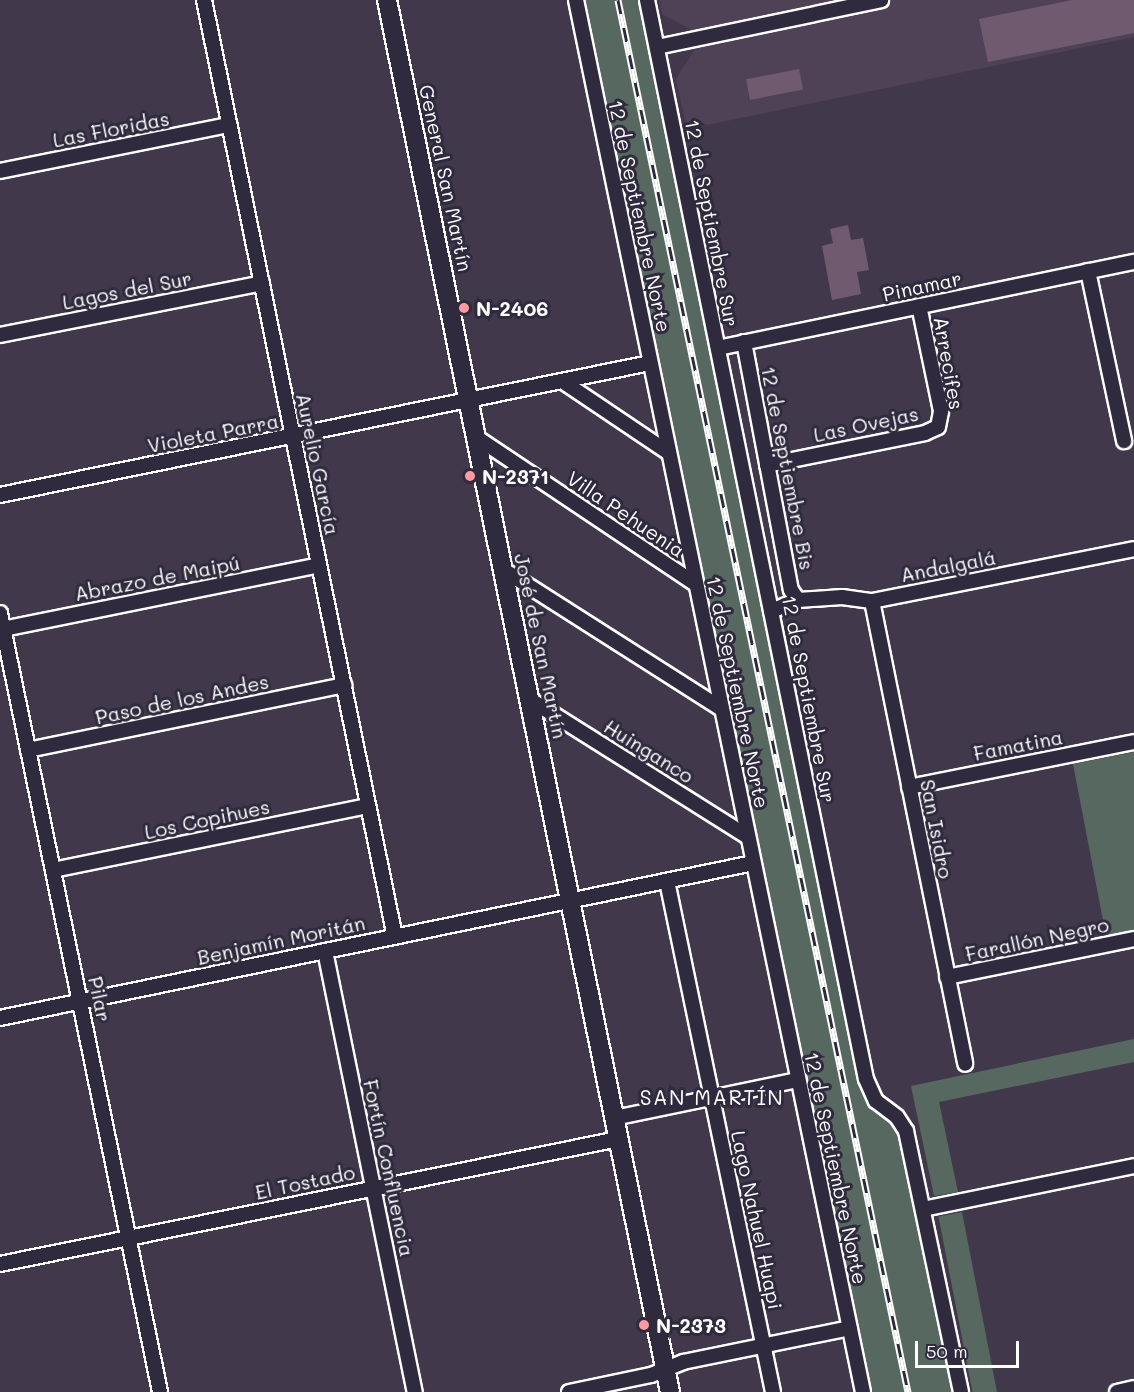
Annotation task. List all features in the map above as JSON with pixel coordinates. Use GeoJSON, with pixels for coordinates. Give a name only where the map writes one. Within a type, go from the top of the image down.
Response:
{"type":"FeatureCollection","features":[{"type":"Feature","properties":{"kind":"main road","name":"General San Martín"},"geometry":{"type":"LineString","coordinates":[[387,0],[468,401]]}},
{"type":"Feature","properties":{"kind":"main road","name":"José de San Martín"},"geometry":{"type":"LineString","coordinates":[[468,401],[570,901]]}},
{"type":"Feature","properties":{"kind":"main road"},"geometry":{"type":"LineString","coordinates":[[570,901],[670,1392]]}},
{"type":"Feature","properties":{"kind":"street","name":"Aurelio García"},"geometry":{"type":"LineString","coordinates":[[204,0],[395,937]]}},
{"type":"Feature","properties":{"kind":"street","name":"12 de Septiembre Norte"},"geometry":{"type":"LineString","coordinates":[[576,0],[863,1392]]}},
{"type":"Feature","properties":{"kind":"street","name":"12 de Septiembre Sur"},"geometry":{"type":"LineString","coordinates":[[647,0],[868,1085],[876,1101],[904,1126],[961,1392]]}},
{"type":"Feature","properties":{"kind":"street"},"geometry":{"type":"LineString","coordinates":[[657,47],[881,0]]}},
{"type":"Feature","properties":{"kind":"street","name":"Las Floridas"},"geometry":{"type":"LineString","coordinates":[[0,171],[229,125]]}},
{"type":"Feature","properties":{"kind":"street","name":"Pinamar"},"geometry":{"type":"LineString","coordinates":[[718,348],[1134,262]]}},
{"type":"Feature","properties":{"kind":"street"},"geometry":{"type":"LineString","coordinates":[[1088,272],[1124,441]]}},
{"type":"Feature","properties":{"kind":"street","name":"Lagos del Sur"},"geometry":{"type":"LineString","coordinates":[[0,335],[262,283]]}},
{"type":"Feature","properties":{"kind":"street","name":"Arrecifes"},"geometry":{"type":"LineString","coordinates":[[919,306],[941,411],[938,427]]}},
{"type":"Feature","properties":{"kind":"street","name":"12 de Septiembre Bis"},"geometry":{"type":"LineString","coordinates":[[744,342],[792,593],[798,600]]}},
{"type":"Feature","properties":{"kind":"street"},"geometry":{"type":"LineString","coordinates":[[468,401],[650,363]]}},
{"type":"Feature","properties":{"kind":"street"},"geometry":{"type":"LineString","coordinates":[[562,381],[669,453]]}},
{"type":"Feature","properties":{"kind":"street","name":"Violeta Parra"},"geometry":{"type":"LineString","coordinates":[[0,495],[468,401]]}},
{"type":"Feature","properties":{"kind":"street","name":"Las Ovejas"},"geometry":{"type":"LineString","coordinates":[[767,465],[925,433],[938,427]]}},
{"type":"Feature","properties":{"kind":"street","name":"Villa Pehuenia"},"geometry":{"type":"LineString","coordinates":[[476,437],[696,584]]}},
{"type":"Feature","properties":{"kind":"street","name":"Andalgalá"},"geometry":{"type":"LineString","coordinates":[[771,611],[798,600],[842,597],[872,601],[1134,549]]}},
{"type":"Feature","properties":{"kind":"street","name":"Abrazo de Maipú"},"geometry":{"type":"LineString","coordinates":[[3,629],[319,565]]}},
{"type":"Feature","properties":{"kind":"street"},"geometry":{"type":"LineString","coordinates":[[502,570],[722,709]]}},
{"type":"Feature","properties":{"kind":"street","name":"San Isidro"},"geometry":{"type":"LineString","coordinates":[[872,601],[965,1064]]}},
{"type":"Feature","properties":{"kind":"street","name":"Pilar"},"geometry":{"type":"LineString","coordinates":[[0,613],[160,1392]]}},
{"type":"Feature","properties":{"kind":"street","name":"Paso de los Andes"},"geometry":{"type":"LineString","coordinates":[[28,750],[344,686]]}},
{"type":"Feature","properties":{"kind":"street","name":"Huinganco"},"geometry":{"type":"LineString","coordinates":[[529,699],[748,837]]}},
{"type":"Feature","properties":{"kind":"street","name":"Famatina"},"geometry":{"type":"LineString","coordinates":[[909,787],[1134,742]]}},
{"type":"Feature","properties":{"kind":"street","name":"Los Copihues"},"geometry":{"type":"LineString","coordinates":[[53,870],[368,806]]}},
{"type":"Feature","properties":{"kind":"street"},"geometry":{"type":"LineString","coordinates":[[570,901],[753,862]]}},
{"type":"Feature","properties":{"kind":"street","name":"Lago Nahuel Huapi"},"geometry":{"type":"LineString","coordinates":[[667,881],[773,1392]]}},
{"type":"Feature","properties":{"kind":"street","name":"Benjamín Moritán"},"geometry":{"type":"LineString","coordinates":[[0,1018],[570,901]]}},
{"type":"Feature","properties":{"kind":"street","name":"Farallón Negro"},"geometry":{"type":"LineString","coordinates":[[947,977],[1134,939]]}},
{"type":"Feature","properties":{"kind":"street","name":"Fortín Confluencia"},"geometry":{"type":"LineString","coordinates":[[325,951],[415,1392]]}},
{"type":"Feature","properties":{"kind":"street"},"geometry":{"type":"LineString","coordinates":[[614,1118],[798,1080]]}},
{"type":"Feature","properties":{"kind":"street","name":"El Tostado"},"geometry":{"type":"LineString","coordinates":[[0,1264],[618,1139]]}},
{"type":"Feature","properties":{"kind":"street"},"geometry":{"type":"LineString","coordinates":[[923,1209],[1134,1166]]}},
{"type":"Feature","properties":{"kind":"street"},"geometry":{"type":"LineString","coordinates":[[569,1392],[850,1328]]}},
{"type":"Feature","properties":{"kind":"street"},"geometry":{"type":"LineString","coordinates":[[1117,1392],[1134,1389]]}},
{"type":"Feature","properties":{"kind":"shaded area"},"geometry":{"type":"Polygon","coordinates":[[[659,0],[1134,0],[1134,37],[687,129],[676,79],[695,49],[692,30],[662,14],[659,0]]]}},
{"type":"Feature","properties":{"kind":"green space"},"geometry":{"type":"Polygon","coordinates":[[[584,0],[641,0],[875,1106],[895,1125],[901,1140],[954,1392],[872,1392],[584,0]]]}},
{"type":"Feature","properties":{"kind":"green space"},"geometry":{"type":"Polygon","coordinates":[[[1134,752],[1134,930],[1106,936],[1073,764],[1134,752]]]}},
{"type":"Feature","properties":{"kind":"green space"},"geometry":{"type":"Polygon","coordinates":[[[1134,1039],[1134,1062],[939,1102],[958,1192],[934,1196],[911,1086],[1134,1039]]]}},
{"type":"Feature","properties":{"kind":"green space"},"geometry":{"type":"Polygon","coordinates":[[[962,1212],[997,1392],[973,1392],[938,1217],[962,1212]]]}},
{"type":"Feature","properties":{"kind":"building"},"geometry":{"type":"Polygon","coordinates":[[[1072,0],[1134,0],[1134,33],[988,62],[979,19],[1072,0]]]}},
{"type":"Feature","properties":{"kind":"building"},"geometry":{"type":"Polygon","coordinates":[[[799,69],[803,90],[750,100],[746,79],[799,69]]]}},
{"type":"Feature","properties":{"kind":"building"},"geometry":{"type":"Polygon","coordinates":[[[848,225],[851,240],[863,238],[869,270],[857,272],[861,294],[832,300],[822,246],[833,243],[830,229],[848,225]]]}},
{"type":"Feature","properties":{"kind":"railway"},"geometry":{"type":"LineString","coordinates":[[618,0],[908,1392]]}},
{"type":"Feature","properties":{"kind":"place","name":"N-2406"},"geometry":{"type":"Point","coordinates":[464,308]}},
{"type":"Feature","properties":{"kind":"place","name":"N-2371"},"geometry":{"type":"Point","coordinates":[470,476]}},
{"type":"Feature","properties":{"kind":"place","name":"N-2373"},"geometry":{"type":"Point","coordinates":[644,1325]}},
{"type":"Feature","properties":{"kind":"district","name":"SAN MARTÍN"},"geometry":{"type":"Point","coordinates":[712,1097]}}]}
